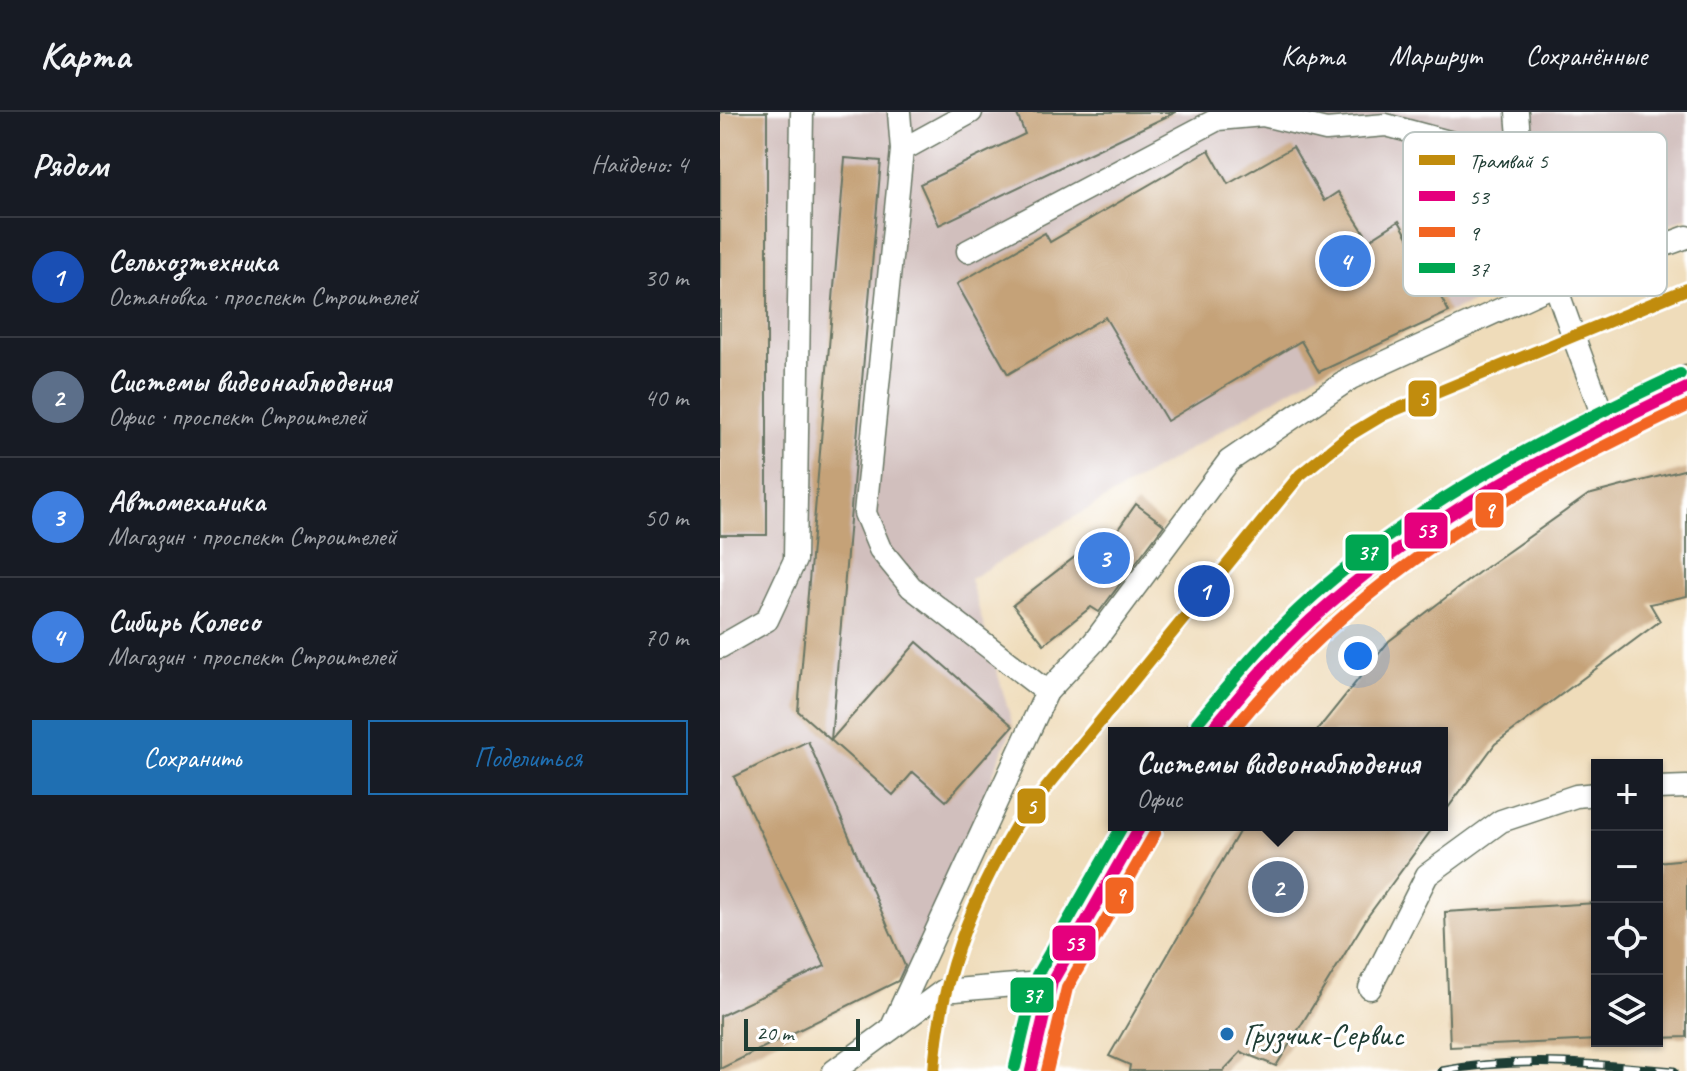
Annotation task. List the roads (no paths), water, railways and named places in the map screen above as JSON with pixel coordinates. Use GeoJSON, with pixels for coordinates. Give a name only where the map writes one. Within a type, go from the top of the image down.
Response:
{"type":"FeatureCollection","features":[{"type":"Feature","properties":{"kind":"main road"},"geometry":{"type":"LineString","coordinates":[[1214,727],[1289,638],[1386,554],[1487,489],[1606,425],[1687,388]]}},
{"type":"Feature","properties":{"kind":"main road"},"geometry":{"type":"LineString","coordinates":[[1031,1071],[1052,982],[1138,831]]}},
{"type":"Feature","properties":{"kind":"lane"},"geometry":{"type":"LineString","coordinates":[[720,647],[767,620],[795,560],[802,112]]}},
{"type":"Feature","properties":{"kind":"lane"},"geometry":{"type":"LineString","coordinates":[[899,112],[902,150],[865,513],[880,549],[911,587],[1047,692]]}},
{"type":"Feature","properties":{"kind":"lane"},"geometry":{"type":"LineString","coordinates":[[902,150],[971,112]]}},
{"type":"Feature","properties":{"kind":"lane"},"geometry":{"type":"LineString","coordinates":[[1517,112],[1518,132]]}},
{"type":"Feature","properties":{"kind":"lane"},"geometry":{"type":"LineString","coordinates":[[968,251],[1218,119],[1263,115],[1326,130],[1386,125],[1412,132]]}},
{"type":"Feature","properties":{"kind":"lane"},"geometry":{"type":"LineString","coordinates":[[1667,244],[1687,237]]}},
{"type":"Feature","properties":{"kind":"lane"},"geometry":{"type":"LineString","coordinates":[[891,1029],[1047,692],[1094,642],[1229,461],[1351,378],[1530,296]]}},
{"type":"Feature","properties":{"kind":"lane"},"geometry":{"type":"LineString","coordinates":[[1558,296],[1606,425]]}},
{"type":"Feature","properties":{"kind":"lane"},"geometry":{"type":"LineString","coordinates":[[1663,788],[1687,787]]}},
{"type":"Feature","properties":{"kind":"lane"},"geometry":{"type":"LineString","coordinates":[[1370,988],[1427,875],[1501,821],[1576,796],[1591,795]]}},
{"type":"Feature","properties":{"kind":"lane"},"geometry":{"type":"LineString","coordinates":[[834,1071],[943,991],[1052,982]]}},
{"type":"Feature","properties":{"kind":"railway"},"geometry":{"type":"LineString","coordinates":[[1442,1071],[1529,1063],[1674,1071]]}},
{"type":"Feature","properties":{"kind":"tram line","name":"5"},"geometry":{"type":"LineString","coordinates":[[934,1071],[943,1005],[960,943],[985,883],[1017,824],[1300,475],[1348,436],[1383,415],[1687,289]]}},
{"type":"Feature","properties":{"kind":"place","name":"Сибирь Колесо"},"geometry":{"type":"Point","coordinates":[1345,261]}},
{"type":"Feature","properties":{"kind":"place","name":"Автомеханика"},"geometry":{"type":"Point","coordinates":[1104,558]}},
{"type":"Feature","properties":{"kind":"place","name":"Сельхозтехника"},"geometry":{"type":"Point","coordinates":[1204,591]}},
{"type":"Feature","properties":{"kind":"place","name":"Системы видеонаблюдения"},"geometry":{"type":"Point","coordinates":[1278,887]}},
{"type":"Feature","properties":{"kind":"place","name":"Грузчик-Сервис"},"geometry":{"type":"Point","coordinates":[1227,1034]}}]}
